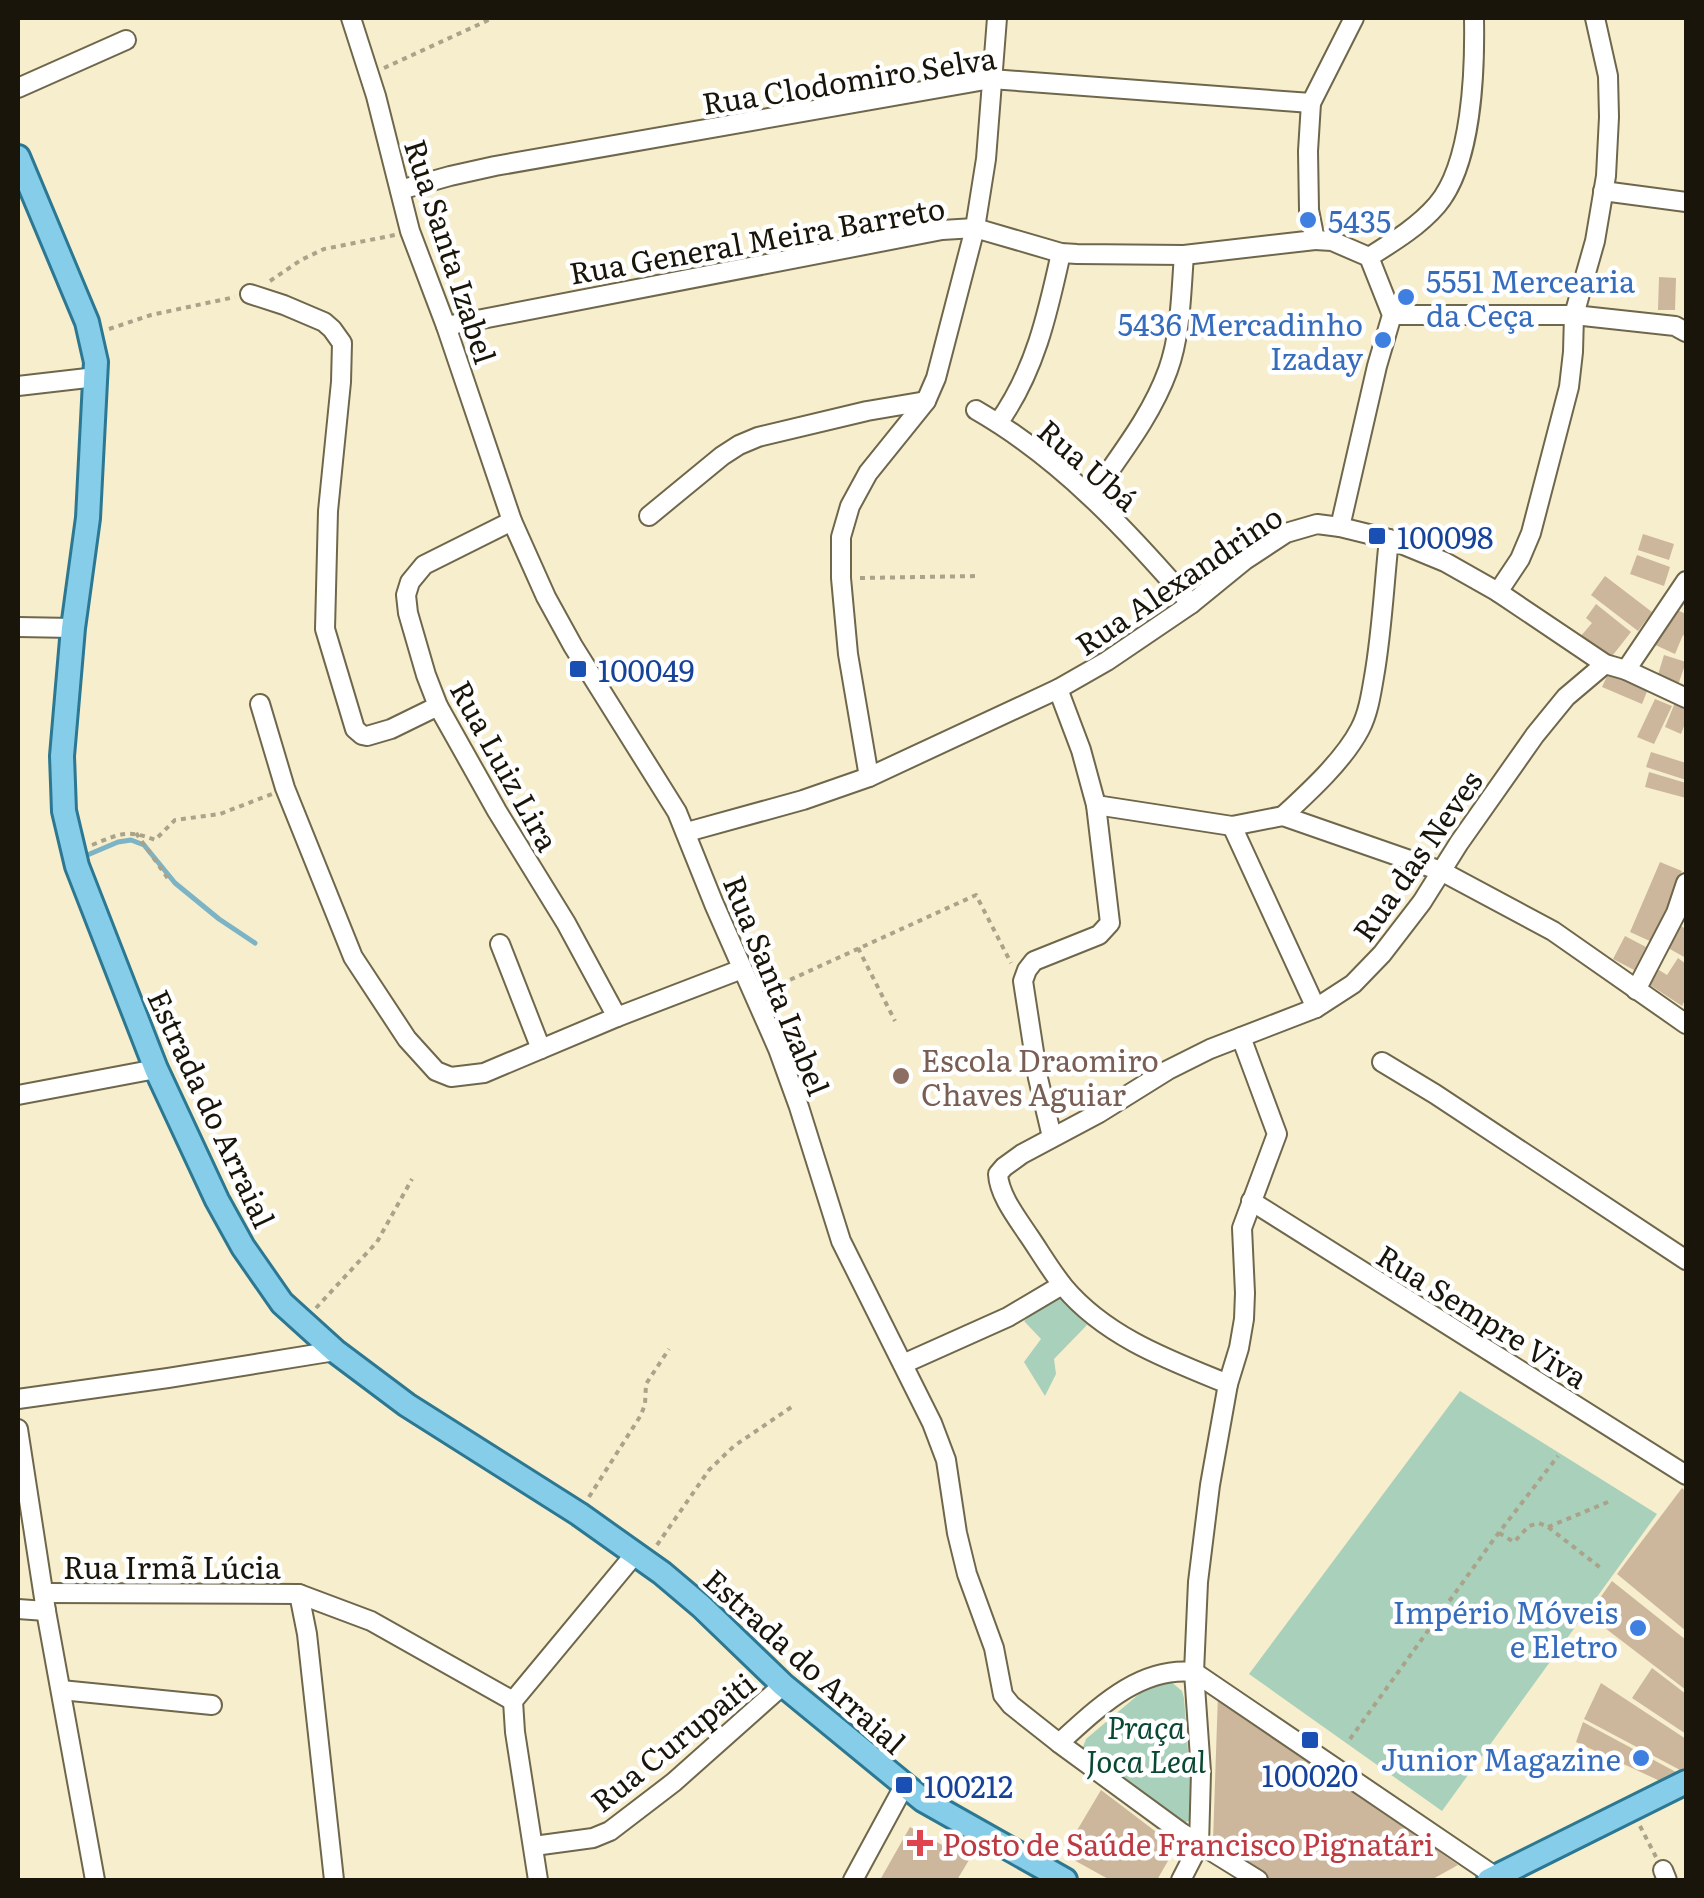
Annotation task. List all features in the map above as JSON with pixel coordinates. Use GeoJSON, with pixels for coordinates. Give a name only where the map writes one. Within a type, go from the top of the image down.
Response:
{"type":"FeatureCollection","features":[{"type":"Feature","properties":{"kind":"main road","name":"Estrada do Arraial"},"geometry":{"type":"LineString","coordinates":[[18,157],[87,322],[96,362],[88,518],[62,756],[64,811],[74,853],[156,1069],[243,1248],[282,1303],[335,1351],[407,1404],[579,1514],[640,1558],[702,1606],[784,1685],[923,1800],[1065,1880]]}},
{"type":"Feature","properties":{"kind":"main road"},"geometry":{"type":"LineString","coordinates":[[1493,1879],[1686,1782]]}},
{"type":"Feature","properties":{"kind":"street","name":"Rua Santa Izabel"},"geometry":{"type":"LineString","coordinates":[[351,18],[370,75],[410,231],[512,522],[555,614],[687,832],[800,1107],[841,1241],[932,1423],[946,1460],[962,1557],[991,1636],[1003,1695],[1059,1743],[1200,1845],[1258,1880]]}},
{"type":"Feature","properties":{"kind":"street"},"geometry":{"type":"LineString","coordinates":[[869,776],[848,654],[840,578],[841,537],[850,506],[868,473],[926,401],[936,378],[975,228],[986,160],[998,18]]}},
{"type":"Feature","properties":{"kind":"street"},"geometry":{"type":"LineString","coordinates":[[1340,526],[1392,316],[1369,257],[1332,241],[1315,240],[1310,210],[1311,102],[1354,18]]}},
{"type":"Feature","properties":{"kind":"street"},"geometry":{"type":"LineString","coordinates":[[1369,257],[1412,229],[1437,205],[1458,168],[1468,124],[1474,18]]}},
{"type":"Feature","properties":{"kind":"street"},"geometry":{"type":"LineString","coordinates":[[1498,592],[1531,534],[1570,388],[1574,315],[1595,241],[1609,117],[1608,76],[1595,18]]}},
{"type":"Feature","properties":{"kind":"street"},"geometry":{"type":"LineString","coordinates":[[18,88],[126,40]]}},
{"type":"Feature","properties":{"kind":"street","name":"Rua Clodomiro Selva"},"geometry":{"type":"LineString","coordinates":[[400,190],[495,166],[992,79],[1311,102]]}},
{"type":"Feature","properties":{"kind":"street"},"geometry":{"type":"LineString","coordinates":[[1603,191],[1686,202]]}},
{"type":"Feature","properties":{"kind":"street","name":"Rua General Meira Barreto"},"geometry":{"type":"LineString","coordinates":[[446,326],[942,230],[975,228],[1061,252],[1184,255],[1315,240]]}},
{"type":"Feature","properties":{"kind":"street"},"geometry":{"type":"LineString","coordinates":[[998,423],[1026,373],[1046,323],[1061,252]]}},
{"type":"Feature","properties":{"kind":"street"},"geometry":{"type":"LineString","coordinates":[[1092,496],[1147,416],[1169,367],[1178,326],[1184,255]]}},
{"type":"Feature","properties":{"kind":"street"},"geometry":{"type":"LineString","coordinates":[[250,294],[324,322],[342,343],[328,511],[325,629],[356,729],[367,736],[377,734],[438,706]]}},
{"type":"Feature","properties":{"kind":"street"},"geometry":{"type":"LineString","coordinates":[[1392,316],[1574,315],[1681,329]]}},
{"type":"Feature","properties":{"kind":"street"},"geometry":{"type":"LineString","coordinates":[[18,386],[96,378]]}},
{"type":"Feature","properties":{"kind":"street"},"geometry":{"type":"LineString","coordinates":[[649,516],[739,445],[926,401]]}},
{"type":"Feature","properties":{"kind":"street","name":"Rua Ubá"},"geometry":{"type":"LineString","coordinates":[[976,410],[1092,496],[1191,604]]}},
{"type":"Feature","properties":{"kind":"street","name":"Rua Luiz Lira"},"geometry":{"type":"LineString","coordinates":[[512,522],[424,565],[410,582],[406,595],[408,613],[438,706],[617,1017]]}},
{"type":"Feature","properties":{"kind":"street","name":"Rua Alexandrino"},"geometry":{"type":"LineString","coordinates":[[687,832],[803,800],[869,776],[1058,688],[1107,662],[1286,533],[1317,524],[1388,539],[1445,562],[1498,592],[1605,664],[1686,698]]}},
{"type":"Feature","properties":{"kind":"street"},"geometry":{"type":"LineString","coordinates":[[1283,816],[1361,728],[1378,654],[1388,539]]}},
{"type":"Feature","properties":{"kind":"street"},"geometry":{"type":"LineString","coordinates":[[1626,670],[1686,581]]}},
{"type":"Feature","properties":{"kind":"street"},"geometry":{"type":"LineString","coordinates":[[18,627],[73,628]]}},
{"type":"Feature","properties":{"kind":"street","name":"Rua das Neves"},"geometry":{"type":"LineString","coordinates":[[1062,1285],[999,1185],[998,1174],[1004,1167],[1168,1070],[1210,1049],[1316,1008],[1353,984],[1422,902],[1535,735],[1566,697],[1605,664]]}},
{"type":"Feature","properties":{"kind":"street"},"geometry":{"type":"LineString","coordinates":[[1052,1136],[1023,985],[1026,970],[1034,961],[1099,935],[1110,923],[1096,805],[1058,688]]}},
{"type":"Feature","properties":{"kind":"street"},"geometry":{"type":"LineString","coordinates":[[260,704],[285,788],[354,957],[407,1039],[436,1071],[451,1078],[484,1073],[742,969]]}},
{"type":"Feature","properties":{"kind":"street"},"geometry":{"type":"LineString","coordinates":[[1096,805],[1232,826],[1283,816],[1441,871],[1554,931],[1686,1024]]}},
{"type":"Feature","properties":{"kind":"street"},"geometry":{"type":"LineString","coordinates":[[1232,826],[1316,1008]]}},
{"type":"Feature","properties":{"kind":"street"},"geometry":{"type":"LineString","coordinates":[[1636,990],[1676,913],[1686,883]]}},
{"type":"Feature","properties":{"kind":"street"},"geometry":{"type":"LineString","coordinates":[[500,944],[541,1049]]}},
{"type":"Feature","properties":{"kind":"street"},"geometry":{"type":"LineString","coordinates":[[1181,1880],[1200,1845],[1201,1772],[1194,1672],[1198,1582],[1210,1485],[1244,1318],[1242,1228],[1277,1134],[1242,1036]]}},
{"type":"Feature","properties":{"kind":"street"},"geometry":{"type":"LineString","coordinates":[[1382,1062],[1686,1260]]}},
{"type":"Feature","properties":{"kind":"street"},"geometry":{"type":"LineString","coordinates":[[18,1095],[156,1069]]}},
{"type":"Feature","properties":{"kind":"street","name":"Rua Sempre Viva"},"geometry":{"type":"LineString","coordinates":[[1251,1201],[1686,1475]]}},
{"type":"Feature","properties":{"kind":"street"},"geometry":{"type":"LineString","coordinates":[[902,1364],[1008,1316],[1062,1285],[1116,1332],[1158,1355],[1228,1384]]}},
{"type":"Feature","properties":{"kind":"street"},"geometry":{"type":"LineString","coordinates":[[18,1399],[335,1351]]}},
{"type":"Feature","properties":{"kind":"street"},"geometry":{"type":"LineString","coordinates":[[18,1428],[95,1880]]}},
{"type":"Feature","properties":{"kind":"street"},"geometry":{"type":"LineString","coordinates":[[538,1880],[512,1701],[640,1558]]}},
{"type":"Feature","properties":{"kind":"street"},"geometry":{"type":"LineString","coordinates":[[299,1594],[334,1880]]}},
{"type":"Feature","properties":{"kind":"street","name":"Rua Irmã Lúcia"},"geometry":{"type":"LineString","coordinates":[[18,1608],[46,1602],[299,1594],[370,1620],[512,1701]]}},
{"type":"Feature","properties":{"kind":"street"},"geometry":{"type":"LineString","coordinates":[[1059,1743],[1128,1686],[1169,1672],[1194,1672],[1493,1879]]}},
{"type":"Feature","properties":{"kind":"street","name":"Rua Curupaiti"},"geometry":{"type":"LineString","coordinates":[[534,1846],[593,1838],[610,1831],[674,1782],[784,1685]]}},
{"type":"Feature","properties":{"kind":"street"},"geometry":{"type":"LineString","coordinates":[[60,1690],[212,1705]]}},
{"type":"Feature","properties":{"kind":"street"},"geometry":{"type":"LineString","coordinates":[[852,1880],[904,1786]]}},
{"type":"Feature","properties":{"kind":"path"},"geometry":{"type":"LineString","coordinates":[[370,75],[493,18]]}},
{"type":"Feature","properties":{"kind":"path"},"geometry":{"type":"LineString","coordinates":[[90,336],[162,312],[250,294],[301,260],[324,250],[410,231]]}},
{"type":"Feature","properties":{"kind":"path"},"geometry":{"type":"LineString","coordinates":[[840,578],[978,576]]}},
{"type":"Feature","properties":{"kind":"path"},"geometry":{"type":"LineString","coordinates":[[74,853],[116,835],[136,832],[155,840],[175,820],[220,814],[285,788]]}},
{"type":"Feature","properties":{"kind":"path"},"geometry":{"type":"LineString","coordinates":[[136,832],[169,880]]}},
{"type":"Feature","properties":{"kind":"path"},"geometry":{"type":"LineString","coordinates":[[754,996],[976,895],[1023,985]]}},
{"type":"Feature","properties":{"kind":"path"},"geometry":{"type":"LineString","coordinates":[[858,948],[896,1020]]}},
{"type":"Feature","properties":{"kind":"path"},"geometry":{"type":"LineString","coordinates":[[303,1322],[377,1242],[412,1179]]}},
{"type":"Feature","properties":{"kind":"path"},"geometry":{"type":"LineString","coordinates":[[579,1514],[640,1415],[646,1384],[669,1349]]}},
{"type":"Feature","properties":{"kind":"path"},"geometry":{"type":"LineString","coordinates":[[640,1558],[709,1470],[734,1446],[793,1406]]}},
{"type":"Feature","properties":{"kind":"path"},"geometry":{"type":"LineString","coordinates":[[1350,1739],[1558,1456]]}},
{"type":"Feature","properties":{"kind":"path"},"geometry":{"type":"LineString","coordinates":[[1548,1527],[1608,1502]]}},
{"type":"Feature","properties":{"kind":"path"},"geometry":{"type":"LineString","coordinates":[[1499,1533],[1514,1542],[1529,1526],[1539,1523],[1602,1569]]}},
{"type":"Feature","properties":{"kind":"path"},"geometry":{"type":"LineString","coordinates":[[1632,1810],[1665,1876]]}},
{"type":"Feature","properties":{"kind":"green space"},"geometry":{"type":"Polygon","coordinates":[[[1059,1290],[1087,1325],[1054,1359],[1056,1374],[1045,1396],[1024,1362],[1041,1339],[1024,1321],[1059,1290]]]}},
{"type":"Feature","properties":{"kind":"green space"},"geometry":{"type":"Polygon","coordinates":[[[1460,1391],[1657,1514],[1442,1811],[1249,1674],[1460,1391]]]}},
{"type":"Feature","properties":{"kind":"green space","name":"Praça Joca Leal"},"geometry":{"type":"Polygon","coordinates":[[[1170,1681],[1184,1698],[1193,1816],[1185,1822],[1083,1747],[1086,1739],[1151,1684],[1170,1681]]]}},
{"type":"Feature","properties":{"kind":"building"},"geometry":{"type":"Polygon","coordinates":[[[1659,277],[1676,278],[1675,310],[1658,310],[1659,277]]]}},
{"type":"Feature","properties":{"kind":"building"},"geometry":{"type":"Polygon","coordinates":[[[1643,534],[1674,544],[1669,560],[1638,550],[1643,534]]]}},
{"type":"Feature","properties":{"kind":"building"},"geometry":{"type":"Polygon","coordinates":[[[1637,555],[1670,567],[1664,586],[1630,574],[1637,555]]]}},
{"type":"Feature","properties":{"kind":"building"},"geometry":{"type":"Polygon","coordinates":[[[1605,576],[1652,612],[1638,631],[1591,595],[1605,576]]]}},
{"type":"Feature","properties":{"kind":"building"},"geometry":{"type":"Polygon","coordinates":[[[1596,604],[1631,632],[1609,660],[1580,637],[1592,623],[1586,618],[1596,604]]]}},
{"type":"Feature","properties":{"kind":"building"},"geometry":{"type":"Polygon","coordinates":[[[1675,609],[1686,614],[1686,637],[1683,635],[1675,654],[1651,643],[1659,625],[1667,629],[1675,609]]]}},
{"type":"Feature","properties":{"kind":"building"},"geometry":{"type":"Polygon","coordinates":[[[1664,655],[1686,662],[1678,685],[1657,678],[1664,655]]]}},
{"type":"Feature","properties":{"kind":"building"},"geometry":{"type":"Polygon","coordinates":[[[1609,672],[1648,689],[1642,704],[1602,687],[1609,672]]]}},
{"type":"Feature","properties":{"kind":"building"},"geometry":{"type":"Polygon","coordinates":[[[1655,699],[1672,706],[1654,744],[1637,737],[1655,699]]]}},
{"type":"Feature","properties":{"kind":"building"},"geometry":{"type":"Polygon","coordinates":[[[1676,700],[1686,705],[1681,734],[1665,727],[1676,700]]]}},
{"type":"Feature","properties":{"kind":"building"},"geometry":{"type":"Polygon","coordinates":[[[1651,752],[1686,763],[1686,780],[1646,767],[1651,752]]]}},
{"type":"Feature","properties":{"kind":"building"},"geometry":{"type":"Polygon","coordinates":[[[1649,772],[1686,783],[1686,798],[1645,787],[1649,772]]]}},
{"type":"Feature","properties":{"kind":"building"},"geometry":{"type":"Polygon","coordinates":[[[1660,862],[1682,871],[1673,891],[1679,894],[1672,910],[1667,908],[1652,942],[1630,932],[1660,862]]]}},
{"type":"Feature","properties":{"kind":"building"},"geometry":{"type":"Polygon","coordinates":[[[1679,925],[1686,929],[1686,958],[1668,948],[1679,925]]]}},
{"type":"Feature","properties":{"kind":"building"},"geometry":{"type":"Polygon","coordinates":[[[1625,936],[1646,947],[1634,970],[1613,959],[1625,936]]]}},
{"type":"Feature","properties":{"kind":"building"},"geometry":{"type":"Polygon","coordinates":[[[1678,958],[1686,964],[1686,998],[1682,1006],[1650,985],[1659,970],[1667,975],[1678,958]]]}},
{"type":"Feature","properties":{"kind":"building"},"geometry":{"type":"Polygon","coordinates":[[[1682,1488],[1686,1492],[1686,1631],[1617,1574],[1682,1488]]]}},
{"type":"Feature","properties":{"kind":"building","name":"Império Móveis e Eletro"},"geometry":{"type":"Polygon","coordinates":[[[1612,1581],[1686,1640],[1686,1690],[1588,1615],[1612,1581]]]}},
{"type":"Feature","properties":{"kind":"building"},"geometry":{"type":"Polygon","coordinates":[[[1652,1668],[1686,1694],[1686,1734],[1632,1698],[1652,1668]]]}},
{"type":"Feature","properties":{"kind":"building"},"geometry":{"type":"Polygon","coordinates":[[[1601,1683],[1686,1739],[1686,1767],[1680,1770],[1584,1719],[1601,1683]]]}},
{"type":"Feature","properties":{"kind":"building"},"geometry":{"type":"Polygon","coordinates":[[[1218,1694],[1458,1865],[1431,1880],[1272,1880],[1213,1841],[1218,1694]]]}},
{"type":"Feature","properties":{"kind":"building"},"geometry":{"type":"Polygon","coordinates":[[[1583,1722],[1676,1772],[1660,1781],[1576,1742],[1583,1722]]]}},
{"type":"Feature","properties":{"kind":"building"},"geometry":{"type":"Polygon","coordinates":[[[1101,1790],[1176,1847],[1157,1880],[1110,1880],[1063,1854],[1101,1790]]]}},
{"type":"Feature","properties":{"kind":"building","name":"Posto de Saúde Francisco Pignatári"},"geometry":{"type":"Polygon","coordinates":[[[910,1827],[969,1860],[957,1880],[880,1880],[910,1827]]]}},
{"type":"Feature","properties":{"kind":"waterway"},"geometry":{"type":"LineString","coordinates":[[85,856],[118,842],[131,840],[144,845],[175,883],[255,943]]}},
{"type":"Feature","properties":{"kind":"place","name":"5435"},"geometry":{"type":"Point","coordinates":[1308,220]}},
{"type":"Feature","properties":{"kind":"place","name":"5551 Mercearia da Ceça"},"geometry":{"type":"Point","coordinates":[1406,297]}},
{"type":"Feature","properties":{"kind":"place","name":"5436 Mercadinho Izaday"},"geometry":{"type":"Point","coordinates":[1383,340]}},
{"type":"Feature","properties":{"kind":"place","name":"100098"},"geometry":{"type":"Point","coordinates":[1377,536]}},
{"type":"Feature","properties":{"kind":"place","name":"100049"},"geometry":{"type":"Point","coordinates":[578,669]}},
{"type":"Feature","properties":{"kind":"place","name":"Escola Draomiro Chaves Aguiar"},"geometry":{"type":"Point","coordinates":[901,1076]}},
{"type":"Feature","properties":{"kind":"place","name":"Império Móveis e Eletro"},"geometry":{"type":"Point","coordinates":[1638,1628]}},
{"type":"Feature","properties":{"kind":"place","name":"100020"},"geometry":{"type":"Point","coordinates":[1310,1740]}},
{"type":"Feature","properties":{"kind":"place","name":"Junior Magazine"},"geometry":{"type":"Point","coordinates":[1641,1758]}},
{"type":"Feature","properties":{"kind":"place","name":"100212"},"geometry":{"type":"Point","coordinates":[904,1785]}},
{"type":"Feature","properties":{"kind":"place","name":"Posto de Saúde Francisco Pignatári"},"geometry":{"type":"Point","coordinates":[920,1843]}}]}
